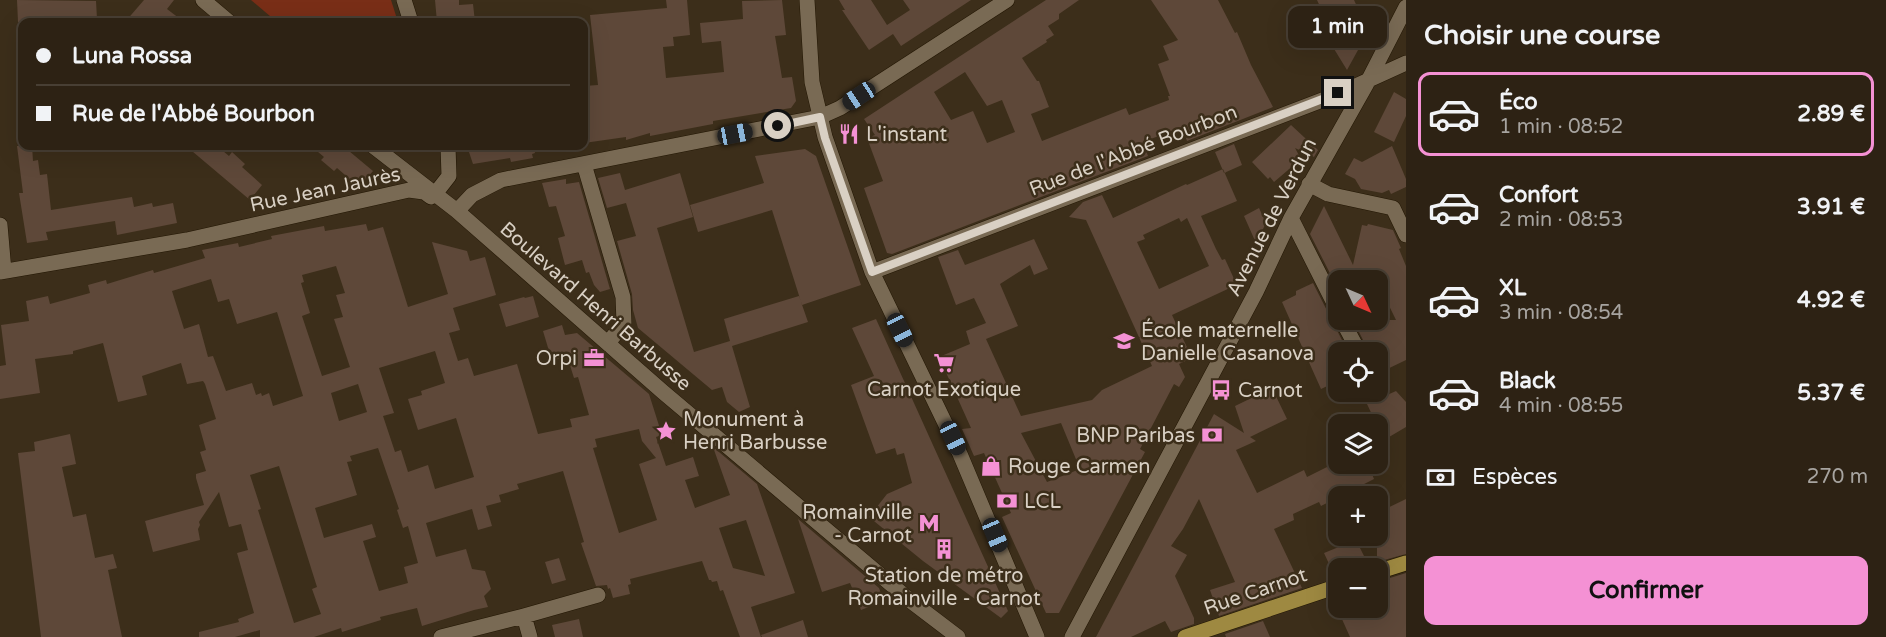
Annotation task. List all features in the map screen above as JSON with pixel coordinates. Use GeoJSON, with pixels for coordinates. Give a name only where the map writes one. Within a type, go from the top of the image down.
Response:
{"type":"FeatureCollection","features":[{"type":"Feature","properties":{"kind":"main road"},"geometry":{"type":"LineString","coordinates":[[1388,569],[1406,563]]}},
{"type":"Feature","properties":{"kind":"main road","name":"Rue Carnot"},"geometry":{"type":"LineString","coordinates":[[1185,637],[1328,589]]}},
{"type":"Feature","properties":{"kind":"street"},"geometry":{"type":"LineString","coordinates":[[203,0],[224,18]]}},
{"type":"Feature","properties":{"kind":"street"},"geometry":{"type":"LineString","coordinates":[[404,0],[410,18]]}},
{"type":"Feature","properties":{"kind":"street"},"geometry":{"type":"LineString","coordinates":[[807,0],[812,82],[825,138],[872,272],[960,454],[1037,637]]}},
{"type":"Feature","properties":{"kind":"street"},"geometry":{"type":"LineString","coordinates":[[457,212],[468,199],[501,180],[820,117],[840,108],[1007,0]]}},
{"type":"Feature","properties":{"kind":"street","name":"Avenue de Verdun"},"geometry":{"type":"LineString","coordinates":[[1072,637],[1256,292],[1309,184],[1368,81],[1406,7]]}},
{"type":"Feature","properties":{"kind":"street","name":"Rue de l'Abbé Bourbon"},"geometry":{"type":"LineString","coordinates":[[872,272],[1368,81],[1406,63]]}},
{"type":"Feature","properties":{"kind":"street","name":"Boulevard Henri Barbusse"},"geometry":{"type":"LineString","coordinates":[[378,150],[457,212],[663,392],[912,602],[958,637]]}},
{"type":"Feature","properties":{"kind":"street"},"geometry":{"type":"LineString","coordinates":[[435,194],[449,176],[448,150]]}},
{"type":"Feature","properties":{"kind":"street"},"geometry":{"type":"LineString","coordinates":[[584,164],[623,297],[624,323],[608,343]]}},
{"type":"Feature","properties":{"kind":"street"},"geometry":{"type":"LineString","coordinates":[[1309,184],[1328,194],[1400,206],[1406,235]]}},
{"type":"Feature","properties":{"kind":"street","name":"Rue Jean Jaurès"},"geometry":{"type":"LineString","coordinates":[[2,272],[187,240],[409,190],[424,192],[457,212]]}},
{"type":"Feature","properties":{"kind":"street"},"geometry":{"type":"LineString","coordinates":[[1291,218],[1328,291]]}},
{"type":"Feature","properties":{"kind":"street"},"geometry":{"type":"LineString","coordinates":[[0,225],[2,272]]}},
{"type":"Feature","properties":{"kind":"street"},"geometry":{"type":"LineString","coordinates":[[441,637],[598,595]]}},
{"type":"Feature","properties":{"kind":"street"},"geometry":{"type":"LineString","coordinates":[[524,616],[530,637]]}},
{"type":"Feature","properties":{"kind":"shaded area"},"geometry":{"type":"Polygon","coordinates":[[[251,0],[391,0],[397,18],[272,18],[251,0]]]}},
{"type":"Feature","properties":{"kind":"building"},"geometry":{"type":"Polygon","coordinates":[[[17,0],[96,1],[97,18],[18,18],[18,22],[17,0]]]}},
{"type":"Feature","properties":{"kind":"building"},"geometry":{"type":"Polygon","coordinates":[[[144,0],[174,0],[167,9],[179,18],[128,18],[144,0]]]}},
{"type":"Feature","properties":{"kind":"building"},"geometry":{"type":"Polygon","coordinates":[[[435,0],[459,0],[459,5],[473,4],[475,18],[437,18],[435,0]]]}},
{"type":"Feature","properties":{"kind":"building"},"geometry":{"type":"Polygon","coordinates":[[[666,0],[687,0],[690,35],[673,37],[674,46],[663,47],[666,78],[724,72],[721,41],[702,43],[700,23],[743,19],[742,1],[782,0],[786,35],[775,36],[782,78],[792,77],[796,101],[791,108],[713,121],[713,124],[650,136],[650,133],[626,140],[626,137],[588,142],[588,86],[598,85],[590,15],[667,8],[666,0]]]}},
{"type":"Feature","properties":{"kind":"building"},"geometry":{"type":"Polygon","coordinates":[[[839,0],[871,0],[887,25],[910,10],[903,0],[971,0],[901,46],[893,34],[869,50],[842,10],[845,10],[839,0]]]}},
{"type":"Feature","properties":{"kind":"building"},"geometry":{"type":"Polygon","coordinates":[[[1046,0],[1079,0],[1059,14],[1059,19],[1048,26],[1054,35],[1022,58],[1039,81],[1049,107],[1031,114],[1042,141],[1126,108],[1129,115],[1169,100],[1168,96],[1170,96],[1158,64],[1169,60],[1163,46],[1178,40],[1151,0],[1218,0],[1235,33],[1237,32],[1273,107],[1187,141],[1182,127],[1143,142],[1148,156],[892,254],[887,253],[864,188],[883,181],[867,138],[875,135],[864,119],[1046,0]],[[965,72],[934,92],[951,120],[973,111],[987,143],[1015,132],[1002,100],[987,106],[965,72]]]}},
{"type":"Feature","properties":{"kind":"building"},"geometry":{"type":"Polygon","coordinates":[[[1317,0],[1354,0],[1361,15],[1380,16],[1356,30],[1363,41],[1347,70],[1323,31],[1330,28],[1317,0]]]}},
{"type":"Feature","properties":{"kind":"building"},"geometry":{"type":"Polygon","coordinates":[[[1394,92],[1406,99],[1406,116],[1394,142],[1374,132],[1394,92]]]}},
{"type":"Feature","properties":{"kind":"building"},"geometry":{"type":"Polygon","coordinates":[[[1291,125],[1318,150],[1314,157],[1295,148],[1301,159],[1274,182],[1270,177],[1268,179],[1252,162],[1291,125]]]}},
{"type":"Feature","properties":{"kind":"building"},"geometry":{"type":"Polygon","coordinates":[[[1234,144],[1242,165],[1224,173],[1215,152],[1234,144]]]}},
{"type":"Feature","properties":{"kind":"building"},"geometry":{"type":"Polygon","coordinates":[[[17,146],[18,150],[32,150],[33,161],[38,160],[40,175],[47,174],[51,210],[132,197],[134,207],[152,203],[153,207],[173,203],[177,223],[117,235],[115,221],[46,232],[48,240],[27,243],[19,193],[23,193],[17,146]]]}},
{"type":"Feature","properties":{"kind":"building"},"geometry":{"type":"Polygon","coordinates":[[[1392,146],[1406,179],[1406,187],[1391,194],[1389,190],[1382,193],[1361,189],[1355,179],[1345,174],[1354,158],[1362,162],[1392,146]]]}},
{"type":"Feature","properties":{"kind":"building"},"geometry":{"type":"Polygon","coordinates":[[[805,149],[816,156],[861,285],[802,305],[772,210],[698,232],[690,205],[764,183],[755,156],[805,149]]]}},
{"type":"Feature","properties":{"kind":"building"},"geometry":{"type":"Polygon","coordinates":[[[191,150],[222,150],[229,156],[232,152],[245,164],[242,167],[262,185],[250,200],[191,150]]]}},
{"type":"Feature","properties":{"kind":"building"},"geometry":{"type":"Polygon","coordinates":[[[316,150],[348,150],[373,171],[359,187],[337,168],[334,171],[321,160],[324,157],[316,150]]]}},
{"type":"Feature","properties":{"kind":"building"},"geometry":{"type":"Polygon","coordinates":[[[468,150],[535,150],[533,158],[511,162],[510,158],[473,164],[468,150]]]}},
{"type":"Feature","properties":{"kind":"building"},"geometry":{"type":"Polygon","coordinates":[[[1223,169],[1237,201],[1201,216],[1216,249],[1222,260],[1225,259],[1235,281],[1232,287],[1172,315],[1192,358],[1179,364],[1185,377],[1179,387],[1174,384],[1140,449],[1145,452],[1059,613],[1046,613],[1002,517],[1011,513],[984,453],[974,456],[962,429],[971,428],[939,357],[970,344],[966,331],[986,323],[974,298],[956,305],[938,257],[958,250],[965,265],[1034,239],[1048,269],[1034,275],[1030,265],[1000,284],[1018,326],[986,339],[1021,416],[1092,400],[1102,390],[1152,366],[1086,220],[1069,217],[1083,202],[1102,195],[1113,218],[1223,169]],[[1179,218],[1143,235],[1145,239],[1137,242],[1159,289],[1209,266],[1187,218],[1181,222],[1179,218]],[[1061,423],[1021,433],[1047,482],[1080,469],[1061,423]]]}},
{"type":"Feature","properties":{"kind":"building"},"geometry":{"type":"Polygon","coordinates":[[[620,173],[625,190],[680,173],[693,217],[657,228],[694,352],[730,341],[724,319],[799,296],[808,322],[732,346],[750,407],[739,412],[727,402],[722,387],[712,390],[638,328],[632,294],[617,241],[636,236],[626,203],[607,208],[598,178],[620,173]]]}},
{"type":"Feature","properties":{"kind":"building"},"geometry":{"type":"Polygon","coordinates":[[[566,179],[566,184],[579,182],[610,289],[600,292],[594,285],[589,272],[586,273],[582,260],[565,265],[558,238],[565,236],[556,206],[549,207],[542,183],[566,179]]]}},
{"type":"Feature","properties":{"kind":"building"},"geometry":{"type":"Polygon","coordinates":[[[1324,206],[1353,265],[1362,225],[1367,226],[1368,224],[1393,230],[1406,266],[1406,360],[1388,369],[1388,342],[1364,342],[1358,330],[1388,330],[1388,320],[1396,320],[1388,304],[1388,270],[1328,270],[1310,234],[1324,206]]]}},
{"type":"Feature","properties":{"kind":"building"},"geometry":{"type":"Polygon","coordinates":[[[1259,208],[1266,223],[1256,243],[1244,216],[1259,208]]]}},
{"type":"Feature","properties":{"kind":"building"},"geometry":{"type":"Polygon","coordinates":[[[366,224],[368,231],[383,227],[408,307],[448,294],[432,242],[467,251],[470,261],[485,257],[496,295],[453,308],[460,330],[449,333],[458,361],[468,358],[474,376],[517,364],[538,434],[572,427],[570,419],[589,415],[578,377],[574,378],[567,356],[552,361],[543,331],[562,325],[565,335],[577,333],[649,394],[662,435],[656,437],[666,466],[693,457],[699,476],[685,480],[695,508],[730,495],[713,447],[757,484],[795,593],[751,607],[761,637],[740,637],[723,590],[720,591],[717,581],[709,580],[702,561],[630,579],[631,584],[628,585],[630,594],[613,598],[607,585],[596,586],[581,543],[584,542],[563,471],[517,484],[519,489],[499,495],[501,502],[486,506],[492,526],[478,530],[472,509],[426,523],[436,557],[466,549],[472,569],[485,571],[491,589],[484,596],[488,607],[422,626],[417,608],[380,617],[381,620],[342,632],[341,628],[314,637],[260,637],[260,630],[235,637],[199,637],[199,632],[239,622],[238,619],[254,613],[237,553],[248,550],[241,524],[229,527],[219,492],[199,522],[200,540],[153,552],[145,521],[204,505],[196,478],[196,474],[206,471],[200,452],[206,450],[199,425],[216,419],[205,384],[203,381],[187,384],[181,363],[142,376],[147,395],[118,402],[103,343],[73,351],[73,354],[35,359],[40,393],[0,399],[0,366],[6,365],[1,325],[29,321],[26,301],[48,296],[50,304],[90,293],[88,285],[106,280],[107,284],[205,258],[202,250],[238,243],[239,247],[272,239],[271,236],[324,226],[325,231],[366,224]],[[336,266],[302,275],[304,282],[301,283],[310,313],[302,316],[322,376],[350,367],[334,319],[343,317],[336,295],[345,293],[336,266]],[[211,279],[172,291],[184,329],[199,324],[208,357],[213,356],[226,391],[252,383],[256,395],[261,393],[262,396],[269,393],[273,406],[303,396],[277,312],[237,324],[229,299],[218,302],[211,279]],[[435,351],[379,368],[394,413],[383,416],[395,452],[401,450],[408,472],[428,465],[435,489],[474,477],[456,418],[418,430],[408,399],[422,395],[421,391],[445,383],[435,351]],[[358,384],[331,393],[339,421],[367,412],[358,384]],[[639,429],[595,439],[597,447],[593,448],[619,533],[657,520],[639,464],[656,458],[642,441],[639,429]],[[378,448],[350,456],[352,461],[347,462],[357,495],[315,508],[324,538],[372,524],[376,537],[363,541],[379,591],[408,583],[404,567],[418,563],[408,526],[403,528],[397,510],[399,509],[378,448]],[[279,466],[250,475],[261,509],[258,510],[294,623],[321,614],[312,589],[317,587],[279,466]],[[746,520],[719,528],[733,568],[765,576],[746,520]]]}},
{"type":"Feature","properties":{"kind":"building"},"geometry":{"type":"Polygon","coordinates":[[[1313,283],[1328,313],[1328,330],[1337,330],[1343,342],[1328,342],[1328,386],[1321,389],[1282,302],[1296,295],[1296,291],[1313,283]]]}},
{"type":"Feature","properties":{"kind":"building"},"geometry":{"type":"Polygon","coordinates":[[[533,296],[539,317],[506,327],[499,304],[533,296]]]}},
{"type":"Feature","properties":{"kind":"building"},"geometry":{"type":"Polygon","coordinates":[[[876,319],[1008,611],[1001,618],[923,561],[869,517],[887,494],[912,483],[904,453],[897,455],[895,448],[876,454],[851,385],[874,376],[852,328],[876,319]]]}},
{"type":"Feature","properties":{"kind":"building"},"geometry":{"type":"Polygon","coordinates":[[[1272,388],[1287,419],[1250,437],[1256,441],[1236,450],[1257,493],[1304,470],[1307,477],[1328,466],[1328,474],[1372,474],[1374,479],[1360,486],[1328,486],[1328,502],[1321,506],[1319,502],[1293,514],[1294,520],[1274,529],[1302,588],[1219,616],[1210,590],[1235,582],[1199,499],[1171,546],[1187,555],[1175,576],[1194,618],[1194,624],[1171,632],[1165,621],[1131,637],[1096,637],[1214,414],[1244,433],[1235,406],[1272,388]]]}},
{"type":"Feature","properties":{"kind":"building"},"geometry":{"type":"Polygon","coordinates":[[[1396,391],[1406,402],[1406,427],[1388,438],[1388,414],[1372,414],[1367,404],[1388,402],[1388,395],[1396,391]]]}},
{"type":"Feature","properties":{"kind":"building"},"geometry":{"type":"Polygon","coordinates":[[[70,434],[76,464],[62,467],[73,517],[86,514],[95,558],[113,554],[117,568],[108,570],[122,637],[41,637],[18,453],[35,451],[34,442],[70,434]]]}},
{"type":"Feature","properties":{"kind":"building"},"geometry":{"type":"Polygon","coordinates":[[[1406,499],[1406,554],[1388,559],[1377,558],[1377,546],[1388,546],[1388,508],[1406,499]]]}},
{"type":"Feature","properties":{"kind":"building"},"geometry":{"type":"Polygon","coordinates":[[[798,519],[879,588],[884,601],[861,610],[850,583],[822,592],[798,519]]]}},
{"type":"Feature","properties":{"kind":"building"},"geometry":{"type":"Polygon","coordinates":[[[1341,546],[1359,546],[1365,558],[1328,558],[1328,562],[1324,553],[1341,546]]]}},
{"type":"Feature","properties":{"kind":"building"},"geometry":{"type":"Polygon","coordinates":[[[559,558],[566,580],[552,584],[545,562],[559,558]]]}},
{"type":"Feature","properties":{"kind":"building"},"geometry":{"type":"Polygon","coordinates":[[[1406,573],[1406,637],[1350,637],[1341,618],[1388,618],[1388,579],[1406,573]]]}},
{"type":"Feature","properties":{"kind":"building"},"geometry":{"type":"Polygon","coordinates":[[[579,619],[583,637],[555,637],[552,625],[579,619]]]}},
{"type":"Feature","properties":{"kind":"building"},"geometry":{"type":"Polygon","coordinates":[[[803,620],[808,637],[762,637],[761,635],[803,620]]]}},
{"type":"Feature","properties":{"kind":"building"},"geometry":{"type":"Polygon","coordinates":[[[1263,621],[1270,637],[1226,637],[1225,634],[1263,621]]]}},
{"type":"Feature","properties":{"kind":"place","name":"L'instant"},"geometry":{"type":"Point","coordinates":[849,134]}},
{"type":"Feature","properties":{"kind":"place","name":"École maternelle Danielle Casanova"},"geometry":{"type":"Point","coordinates":[1124,341]}},
{"type":"Feature","properties":{"kind":"place","name":"Orpi"},"geometry":{"type":"Point","coordinates":[594,358]}},
{"type":"Feature","properties":{"kind":"place","name":"Carnot Exotique"},"geometry":{"type":"Point","coordinates":[944,363]}},
{"type":"Feature","properties":{"kind":"place","name":"Carnot"},"geometry":{"type":"Point","coordinates":[1221,390]}},
{"type":"Feature","properties":{"kind":"place","name":"Monument à Henri Barbusse"},"geometry":{"type":"Point","coordinates":[666,431]}},
{"type":"Feature","properties":{"kind":"place","name":"BNP Paribas"},"geometry":{"type":"Point","coordinates":[1212,435]}},
{"type":"Feature","properties":{"kind":"place","name":"Rouge Carmen"},"geometry":{"type":"Point","coordinates":[991,466]}},
{"type":"Feature","properties":{"kind":"place","name":"LCL"},"geometry":{"type":"Point","coordinates":[1007,501]}},
{"type":"Feature","properties":{"kind":"place","name":"Romainville - Carnot"},"geometry":{"type":"Point","coordinates":[929,523]}},
{"type":"Feature","properties":{"kind":"place","name":"Station de métro Romainville - Carnot"},"geometry":{"type":"Point","coordinates":[944,549]}},
{"type":"Feature","properties":{"kind":"route"},"geometry":{"type":"LineString","coordinates":[[778,126],[820,117],[825,138],[872,272],[1338,93]]}}]}
